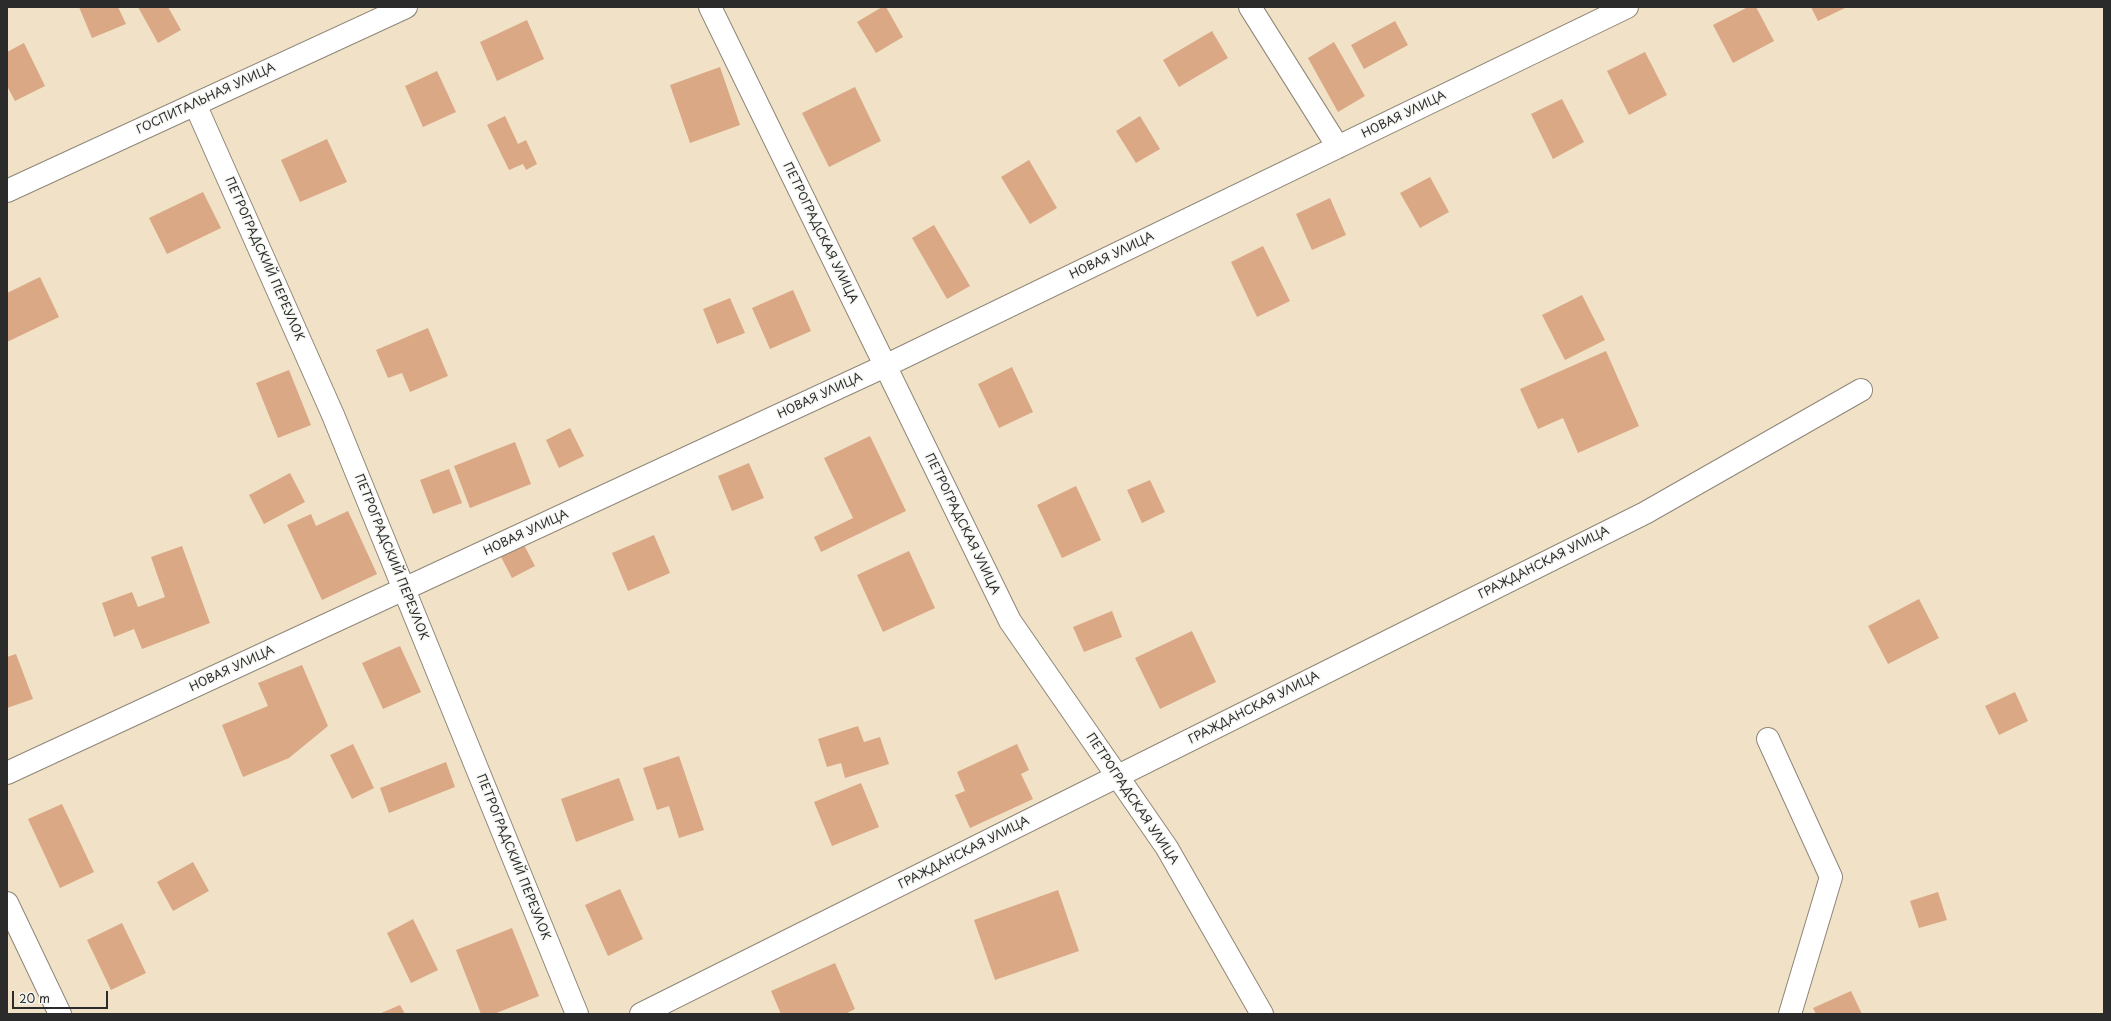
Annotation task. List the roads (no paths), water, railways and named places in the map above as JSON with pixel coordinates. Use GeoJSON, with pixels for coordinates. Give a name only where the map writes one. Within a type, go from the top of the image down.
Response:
{"type":"FeatureCollection","features":[{"type":"Feature","properties":{"kind":"street","name":"ГОСПИТАЛЬНАЯ УЛИЦА"},"geometry":{"type":"LineString","coordinates":[[7,190],[406,7]]}},
{"type":"Feature","properties":{"kind":"street","name":"ПЕТРОГРАДСКАЯ УЛИЦА"},"geometry":{"type":"LineString","coordinates":[[710,7],[1010,621],[1167,848],[1262,1014]]}},
{"type":"Feature","properties":{"kind":"street"},"geometry":{"type":"LineString","coordinates":[[1250,7],[1338,147]]}},
{"type":"Feature","properties":{"kind":"street","name":"НОВАЯ УЛИЦА"},"geometry":{"type":"LineString","coordinates":[[7,773],[405,590],[885,366],[1627,7]]}},
{"type":"Feature","properties":{"kind":"street","name":"ПЕТРОГРАДСКИЙ ПЕРЕУЛОК"},"geometry":{"type":"LineString","coordinates":[[195,104],[333,415],[577,1014]]}},
{"type":"Feature","properties":{"kind":"street","name":"ГРАЖДАНСКАЯ УЛИЦА"},"geometry":{"type":"LineString","coordinates":[[641,1014],[1645,513],[1861,390]]}},
{"type":"Feature","properties":{"kind":"street"},"geometry":{"type":"LineString","coordinates":[[1768,739],[1831,877],[1790,1014]]}},
{"type":"Feature","properties":{"kind":"street"},"geometry":{"type":"LineString","coordinates":[[7,903],[60,1014]]}}]}
